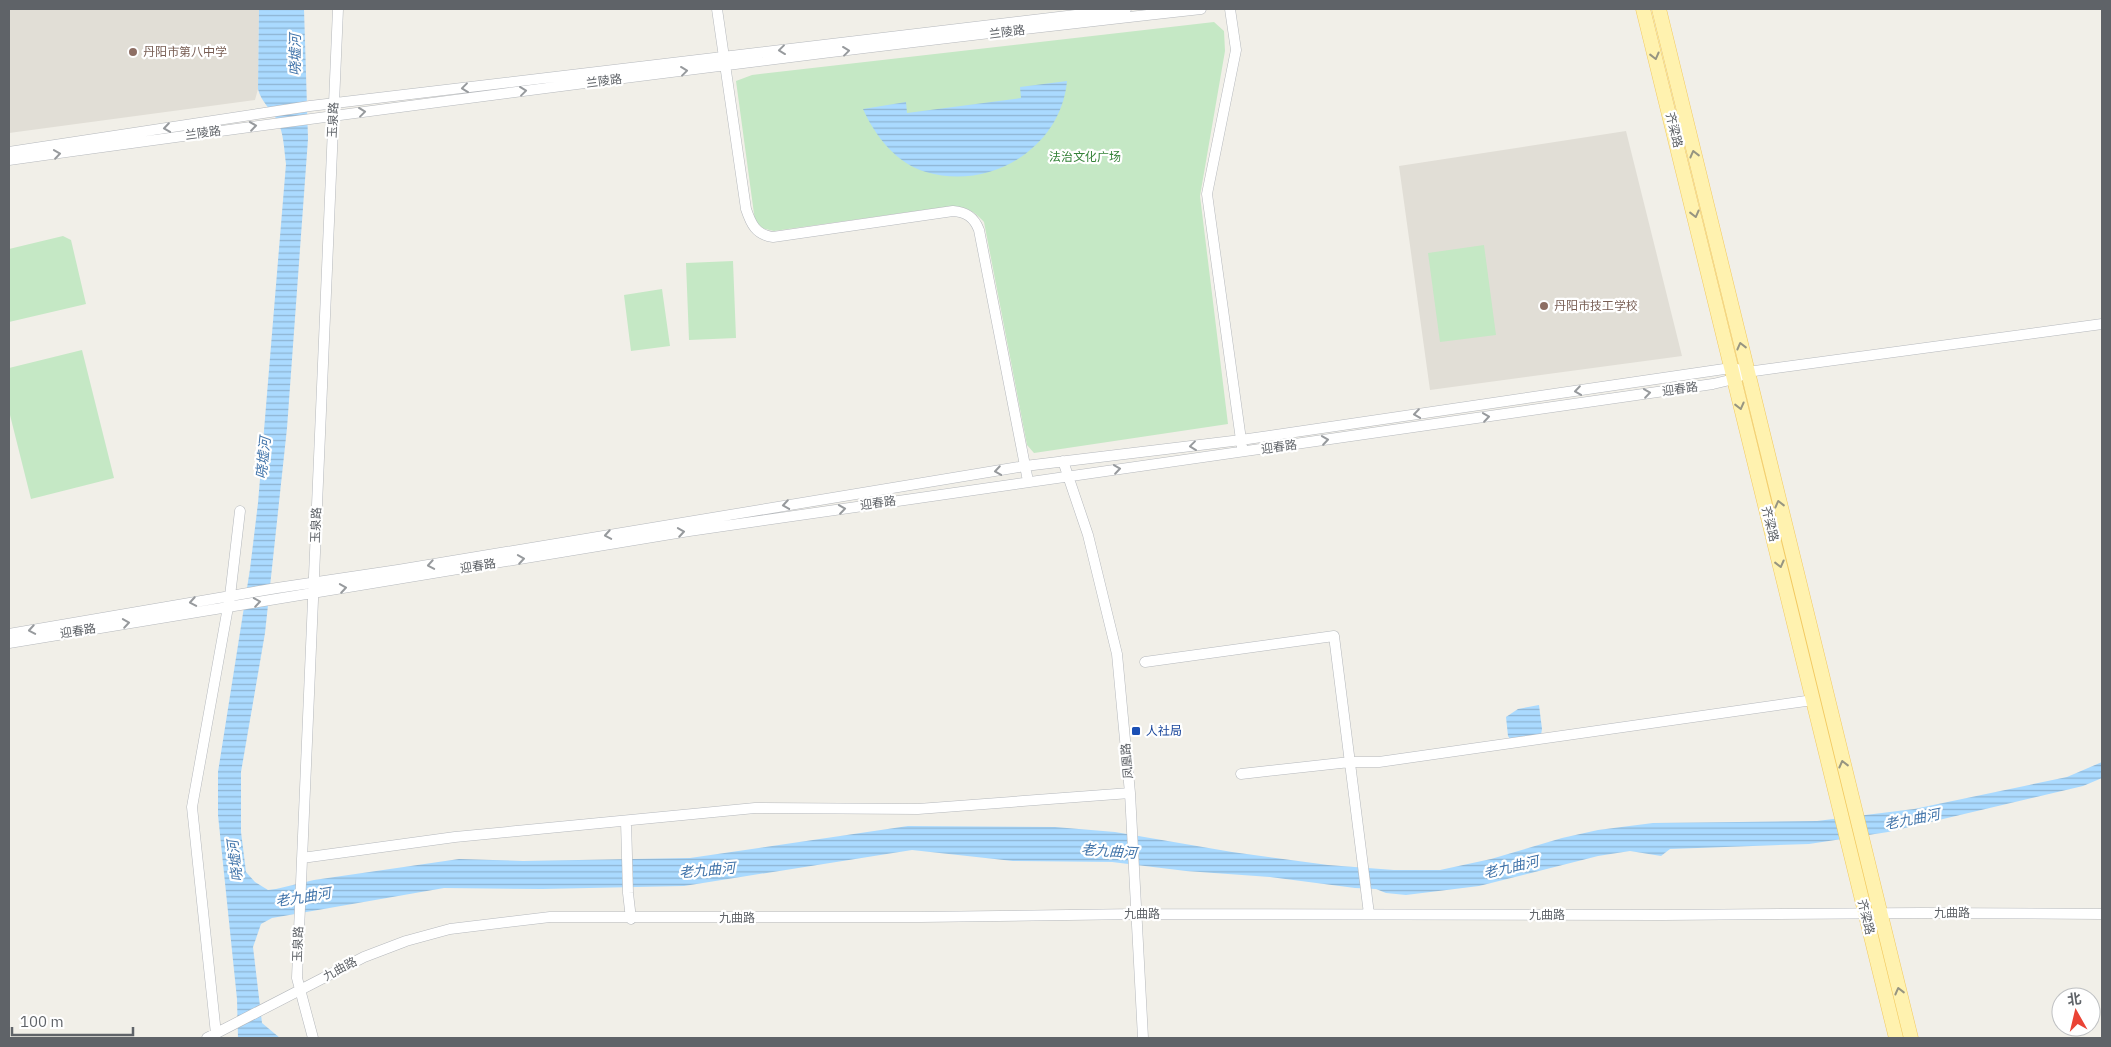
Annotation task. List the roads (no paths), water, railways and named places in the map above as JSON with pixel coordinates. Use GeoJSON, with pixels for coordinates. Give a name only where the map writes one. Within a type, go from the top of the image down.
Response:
{"type":"FeatureCollection","features":[{"type":"Feature","properties":{"kind":"main road","name":"齐梁路"},"geometry":{"type":"LineString","coordinates":[[1643,9],[1732,374],[1800,615],[1813,700],[1848,812]]}},
{"type":"Feature","properties":{"kind":"main road","name":"齐梁路"},"geometry":{"type":"LineString","coordinates":[[1659,9],[1747,372],[1800,615],[1855,842],[1866,913],[1896,1038]]}},
{"type":"Feature","properties":{"kind":"main road","name":"齐梁路"},"geometry":{"type":"LineString","coordinates":[[1855,842],[1880,913],[1910,1038]]}},
{"type":"Feature","properties":{"kind":"street","name":"玉泉路"},"geometry":{"type":"LineString","coordinates":[[313,1038],[297,978],[338,9]]}},
{"type":"Feature","properties":{"kind":"street"},"geometry":{"type":"LineString","coordinates":[[717,9],[746,209],[756,230],[764,236],[773,237],[952,211],[962,212],[976,223],[979,230],[1028,481]]}},
{"type":"Feature","properties":{"kind":"street","name":"兰陵路"},"geometry":{"type":"LineString","coordinates":[[9,160],[724,61],[1126,9]]}},
{"type":"Feature","properties":{"kind":"street","name":"兰陵路"},"geometry":{"type":"LineString","coordinates":[[9,152],[334,103],[1201,9]]}},
{"type":"Feature","properties":{"kind":"street"},"geometry":{"type":"LineString","coordinates":[[1230,9],[1236,50],[1207,194],[1242,452]]}},
{"type":"Feature","properties":{"kind":"street","name":"迎春路"},"geometry":{"type":"LineString","coordinates":[[314,587],[398,570],[1025,466],[1241,440],[2102,324]]}},
{"type":"Feature","properties":{"kind":"street","name":"迎春路"},"geometry":{"type":"LineString","coordinates":[[9,643],[314,587],[1028,481],[1242,452],[1732,374]]}},
{"type":"Feature","properties":{"kind":"street","name":"凤凰路"},"geometry":{"type":"LineString","coordinates":[[1063,461],[1088,535],[1117,654],[1130,793],[1143,1038]]}},
{"type":"Feature","properties":{"kind":"street"},"geometry":{"type":"LineString","coordinates":[[212,1036],[192,807],[231,602],[240,512]]}},
{"type":"Feature","properties":{"kind":"street","name":"迎春路"},"geometry":{"type":"LineString","coordinates":[[9,634],[231,602],[240,594],[277,593]]}},
{"type":"Feature","properties":{"kind":"street"},"geometry":{"type":"LineString","coordinates":[[1145,662],[1334,636],[1369,914]]}},
{"type":"Feature","properties":{"kind":"street"},"geometry":{"type":"LineString","coordinates":[[1241,774],[1350,762],[1379,762],[1813,700]]}},
{"type":"Feature","properties":{"kind":"street"},"geometry":{"type":"LineString","coordinates":[[302,858],[455,837],[755,808],[918,809],[1130,793]]}},
{"type":"Feature","properties":{"kind":"street"},"geometry":{"type":"LineString","coordinates":[[626,821],[628,893],[631,919]]}},
{"type":"Feature","properties":{"kind":"street","name":"九曲路"},"geometry":{"type":"LineString","coordinates":[[212,1036],[364,957],[406,941],[450,929],[550,918],[921,918],[1137,914],[2102,914]]}},
{"type":"Feature","properties":{"kind":"water"},"geometry":{"type":"Polygon","coordinates":[[[259,9],[304,9],[308,139],[287,428],[265,633],[241,772],[241,832],[246,872],[255,882],[268,890],[314,880],[459,859],[523,861],[690,858],[908,826],[1055,827],[1115,832],[1232,852],[1328,865],[1394,870],[1440,870],[1491,859],[1562,838],[1598,830],[1653,823],[1817,821],[1914,809],[2067,777],[2102,762],[2102,778],[2083,786],[1888,832],[1809,844],[1670,849],[1661,856],[1630,851],[1598,856],[1479,886],[1406,895],[1386,893],[1376,889],[1270,877],[1186,871],[1112,862],[1013,861],[912,850],[684,886],[542,889],[444,888],[272,918],[261,924],[253,947],[262,1023],[280,1038],[238,1038],[237,999],[218,815],[218,772],[250,569],[258,503],[286,164],[281,130],[275,116],[261,98],[258,89],[259,9]]]}},
{"type":"Feature","properties":{"kind":"water"},"geometry":{"type":"Polygon","coordinates":[[[1067,81],[1062,105],[1051,126],[1037,144],[1018,159],[997,169],[974,175],[950,176],[926,172],[906,163],[888,148],[874,129],[863,109],[906,102],[907,113],[1021,98],[1020,87],[1067,81]]]}},
{"type":"Feature","properties":{"kind":"water"},"geometry":{"type":"Polygon","coordinates":[[[1539,705],[1541,735],[1511,740],[1508,736],[1506,717],[1518,709],[1539,705]]]}},
{"type":"Feature","properties":{"kind":"place","name":"丹阳市第八中学"},"geometry":{"type":"Point","coordinates":[133,52]}},
{"type":"Feature","properties":{"kind":"place","name":"丹阳市技工学校"},"geometry":{"type":"Point","coordinates":[1544,306]}},
{"type":"Feature","properties":{"kind":"place","name":"人社局"},"geometry":{"type":"Point","coordinates":[1136,731]}},
{"type":"Feature","properties":{"kind":"water label","name":"哓墟河"},"geometry":{"type":"Point","coordinates":[295,55]}},
{"type":"Feature","properties":{"kind":"water label","name":"哓墟河"},"geometry":{"type":"Point","coordinates":[263,458]}},
{"type":"Feature","properties":{"kind":"water label","name":"老九曲河"},"geometry":{"type":"Point","coordinates":[1912,819]}},
{"type":"Feature","properties":{"kind":"water label","name":"老九曲河"},"geometry":{"type":"Point","coordinates":[1109,851]}},
{"type":"Feature","properties":{"kind":"water label","name":"哓墟河"},"geometry":{"type":"Point","coordinates":[235,861]}},
{"type":"Feature","properties":{"kind":"water label","name":"老九曲河"},"geometry":{"type":"Point","coordinates":[1511,867]}},
{"type":"Feature","properties":{"kind":"water label","name":"老九曲河"},"geometry":{"type":"Point","coordinates":[707,870]}},
{"type":"Feature","properties":{"kind":"water label","name":"老九曲河"},"geometry":{"type":"Point","coordinates":[303,897]}},
{"type":"Feature","properties":{"kind":"park label","name":"法治文化广场"},"geometry":{"type":"Point","coordinates":[1085,157]}}]}
